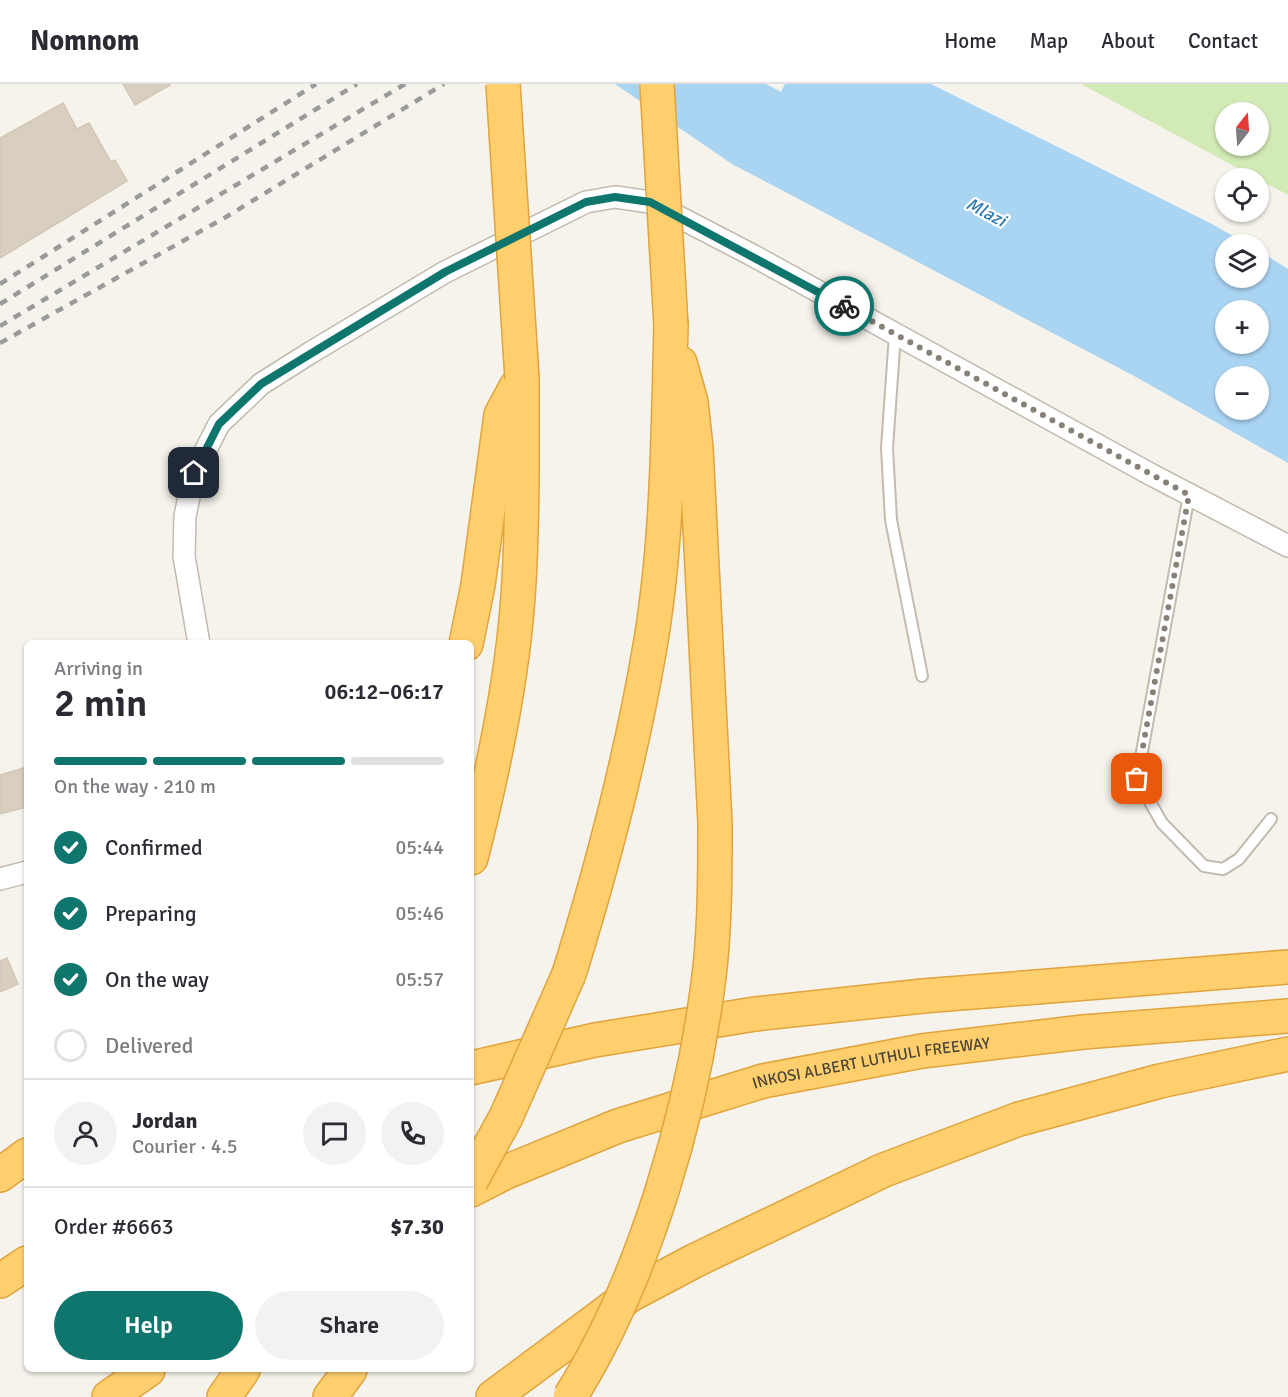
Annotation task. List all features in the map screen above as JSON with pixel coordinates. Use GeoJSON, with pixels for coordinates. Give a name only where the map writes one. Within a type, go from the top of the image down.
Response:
{"type":"FeatureCollection","features":[{"type":"Feature","properties":{"kind":"highway"},"geometry":{"type":"LineString","coordinates":[[474,845],[498,737],[518,599],[523,491],[522,378],[503,84]]}},
{"type":"Feature","properties":{"kind":"highway"},"geometry":{"type":"LineString","coordinates":[[474,1176],[506,1117],[569,974],[604,860],[650,650],[663,532],[671,326],[657,84]]}},
{"type":"Feature","properties":{"kind":"highway"},"geometry":{"type":"LineString","coordinates":[[570,1397],[588,1369],[632,1270],[674,1152],[692,1075],[710,969],[715,895],[715,823],[696,448],[691,402],[671,326]]}},
{"type":"Feature","properties":{"kind":"highway"},"geometry":{"type":"LineString","coordinates":[[467,640],[478,585],[501,415],[522,378]]}},
{"type":"Feature","properties":{"kind":"highway"},"geometry":{"type":"LineString","coordinates":[[474,1067],[595,1040],[755,1014],[923,996],[1288,967]]}},
{"type":"Feature","properties":{"kind":"highway","name":"INKOSI ALBERT LUTHULI FREEWAY"},"geometry":{"type":"LineString","coordinates":[[474,1188],[506,1172],[618,1125],[763,1081],[922,1051],[1083,1032],[1288,1016]]}},
{"type":"Feature","properties":{"kind":"highway"},"geometry":{"type":"LineString","coordinates":[[493,1397],[630,1295],[694,1261],[884,1170],[1019,1119],[1160,1081],[1288,1054]]}},
{"type":"Feature","properties":{"kind":"highway"},"geometry":{"type":"LineString","coordinates":[[0,1174],[24,1157]]}},
{"type":"Feature","properties":{"kind":"highway"},"geometry":{"type":"LineString","coordinates":[[0,1263],[24,1252]]}},
{"type":"Feature","properties":{"kind":"highway"},"geometry":{"type":"LineString","coordinates":[[0,1281],[24,1265]]}},
{"type":"Feature","properties":{"kind":"highway"},"geometry":{"type":"LineString","coordinates":[[109,1397],[145,1372]]}},
{"type":"Feature","properties":{"kind":"highway"},"geometry":{"type":"LineString","coordinates":[[330,1397],[349,1372]]}},
{"type":"Feature","properties":{"kind":"street"},"geometry":{"type":"LineString","coordinates":[[198,640],[184,556],[185,516],[194,473],[219,424],[261,384],[445,272],[586,202],[615,197],[650,202],[1189,495],[1288,546]]}},
{"type":"Feature","properties":{"kind":"street"},"geometry":{"type":"LineString","coordinates":[[0,879],[24,873]]}},
{"type":"Feature","properties":{"kind":"lane"},"geometry":{"type":"LineString","coordinates":[[895,334],[887,448],[891,520],[921,676]]}},
{"type":"Feature","properties":{"kind":"lane"},"geometry":{"type":"LineString","coordinates":[[1189,495],[1137,779],[1161,823],[1204,866],[1223,869],[1239,859],[1271,819]]}},
{"type":"Feature","properties":{"kind":"green space"},"geometry":{"type":"Polygon","coordinates":[[[1081,84],[1288,84],[1288,195],[1269,185],[1269,168],[1238,168],[1215,156],[1269,156],[1269,102],[1215,102],[1215,156],[1081,84]]]}},
{"type":"Feature","properties":{"kind":"water","name":"Mlazi"},"geometry":{"type":"Polygon","coordinates":[[[615,84],[766,84],[781,92],[785,84],[931,84],[1230,234],[1215,234],[1215,288],[1269,288],[1269,257],[1288,269],[1288,463],[1136,377],[732,164],[615,84]]]}},
{"type":"Feature","properties":{"kind":"building"},"geometry":{"type":"Polygon","coordinates":[[[123,84],[170,84],[170,85],[135,105],[123,84]]]}},
{"type":"Feature","properties":{"kind":"building"},"geometry":{"type":"Polygon","coordinates":[[[63,103],[77,129],[89,123],[111,162],[115,160],[127,181],[0,258],[0,138],[63,103]]]}},
{"type":"Feature","properties":{"kind":"building"},"geometry":{"type":"Polygon","coordinates":[[[24,768],[24,808],[0,814],[0,775],[24,768]]]}},
{"type":"Feature","properties":{"kind":"building"},"geometry":{"type":"Polygon","coordinates":[[[7,958],[18,984],[0,992],[0,961],[7,958]]]}},
{"type":"Feature","properties":{"kind":"railway"},"geometry":{"type":"LineString","coordinates":[[0,284],[316,84]]}},
{"type":"Feature","properties":{"kind":"railway"},"geometry":{"type":"LineString","coordinates":[[0,304],[357,84]]}},
{"type":"Feature","properties":{"kind":"railway"},"geometry":{"type":"LineString","coordinates":[[0,326],[405,84]]}},
{"type":"Feature","properties":{"kind":"railway"},"geometry":{"type":"LineString","coordinates":[[0,343],[226,217],[444,84]]}},
{"type":"Feature","properties":{"kind":"way so far"},"geometry":{"type":"LineString","coordinates":[[844,306],[1189,495],[1137,779]]}},
{"type":"Feature","properties":{"kind":"route"},"geometry":{"type":"LineString","coordinates":[[194,473],[219,424],[261,384],[445,272],[586,202],[615,197],[650,202],[844,306]]}}]}
